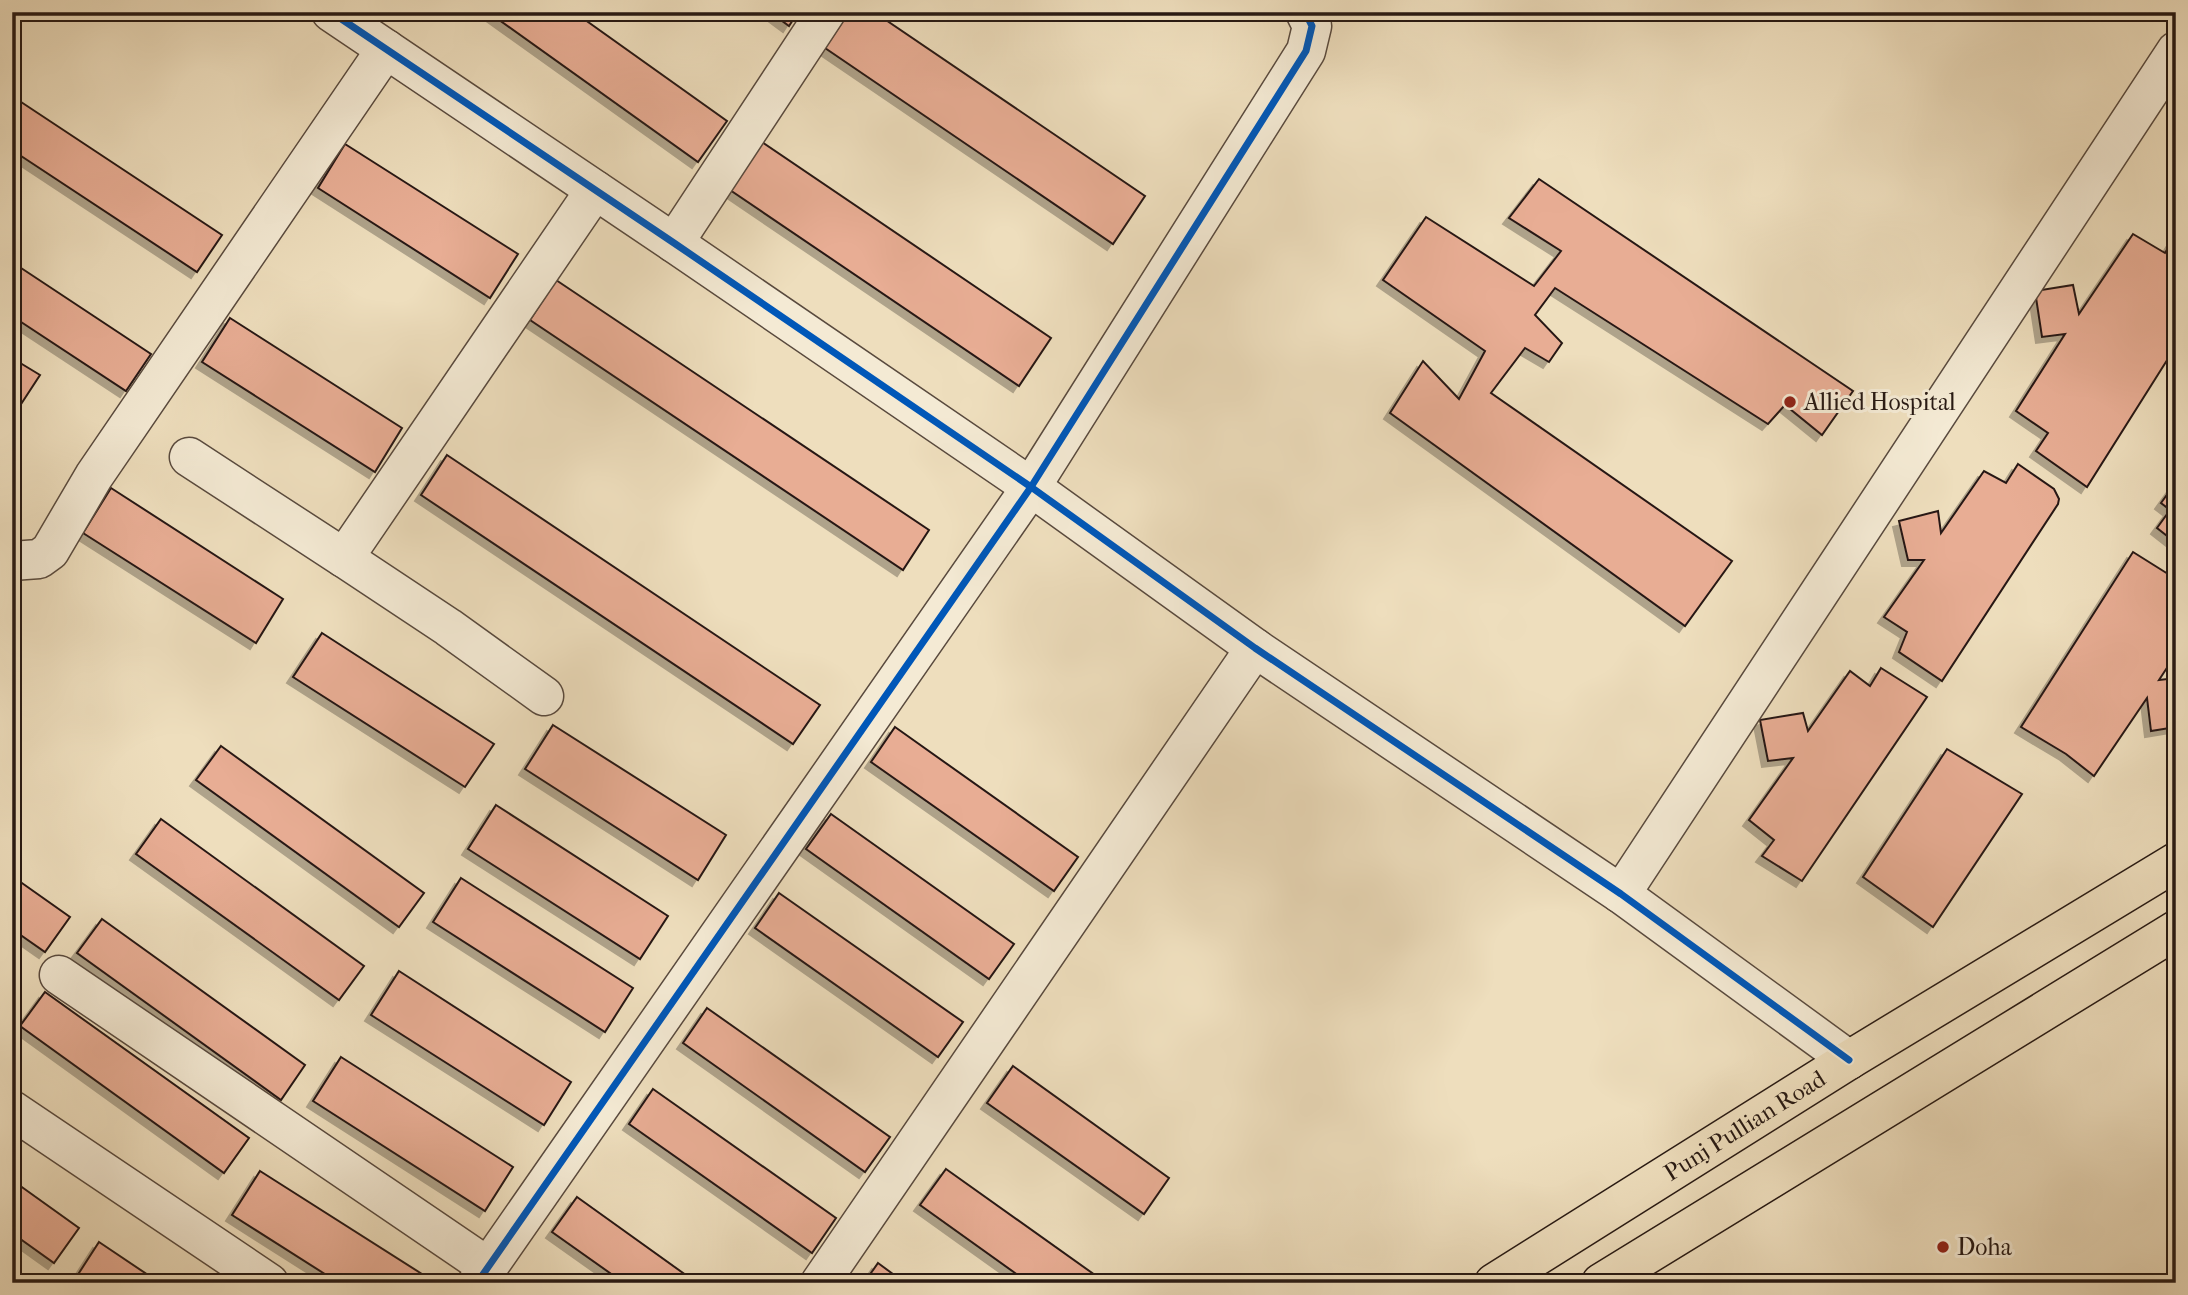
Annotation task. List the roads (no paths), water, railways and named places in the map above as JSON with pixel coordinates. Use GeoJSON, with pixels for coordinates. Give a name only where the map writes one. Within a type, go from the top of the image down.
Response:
{"type":"FeatureCollection","features":[{"type":"Feature","properties":{"kind":"main road","name":"Punj Pullian Road"},"geometry":{"type":"LineString","coordinates":[[1494,1283],[1849,1060],[2176,862]]}},
{"type":"Feature","properties":{"kind":"main road"},"geometry":{"type":"LineString","coordinates":[[1601,1283],[2176,930]]}},
{"type":"Feature","properties":{"kind":"street"},"geometry":{"type":"LineString","coordinates":[[331,12],[1031,487],[1255,648],[1620,894],[1849,1060]]}},
{"type":"Feature","properties":{"kind":"street"},"geometry":{"type":"LineString","coordinates":[[674,243],[827,12]]}},
{"type":"Feature","properties":{"kind":"street"},"geometry":{"type":"LineString","coordinates":[[59,975],[483,1275],[1031,487],[1306,51],[1312,26],[1305,12]]}},
{"type":"Feature","properties":{"kind":"street"},"geometry":{"type":"LineString","coordinates":[[12,561],[39,559],[50,551],[94,476],[386,49]]}},
{"type":"Feature","properties":{"kind":"street"},"geometry":{"type":"LineString","coordinates":[[1620,894],[2176,51]]}},
{"type":"Feature","properties":{"kind":"street"},"geometry":{"type":"LineString","coordinates":[[344,558],[595,190]]}},
{"type":"Feature","properties":{"kind":"street"},"geometry":{"type":"LineString","coordinates":[[189,457],[448,627],[544,696]]}},
{"type":"Feature","properties":{"kind":"street"},"geometry":{"type":"LineString","coordinates":[[820,1283],[1255,648]]}},
{"type":"Feature","properties":{"kind":"street"},"geometry":{"type":"LineString","coordinates":[[12,1110],[269,1283]]}},
{"type":"Feature","properties":{"kind":"place","name":"Allied Hospital"},"geometry":{"type":"Point","coordinates":[1790,402]}},
{"type":"Feature","properties":{"kind":"place","name":"Doha"},"geometry":{"type":"Point","coordinates":[1943,1247]}}]}
